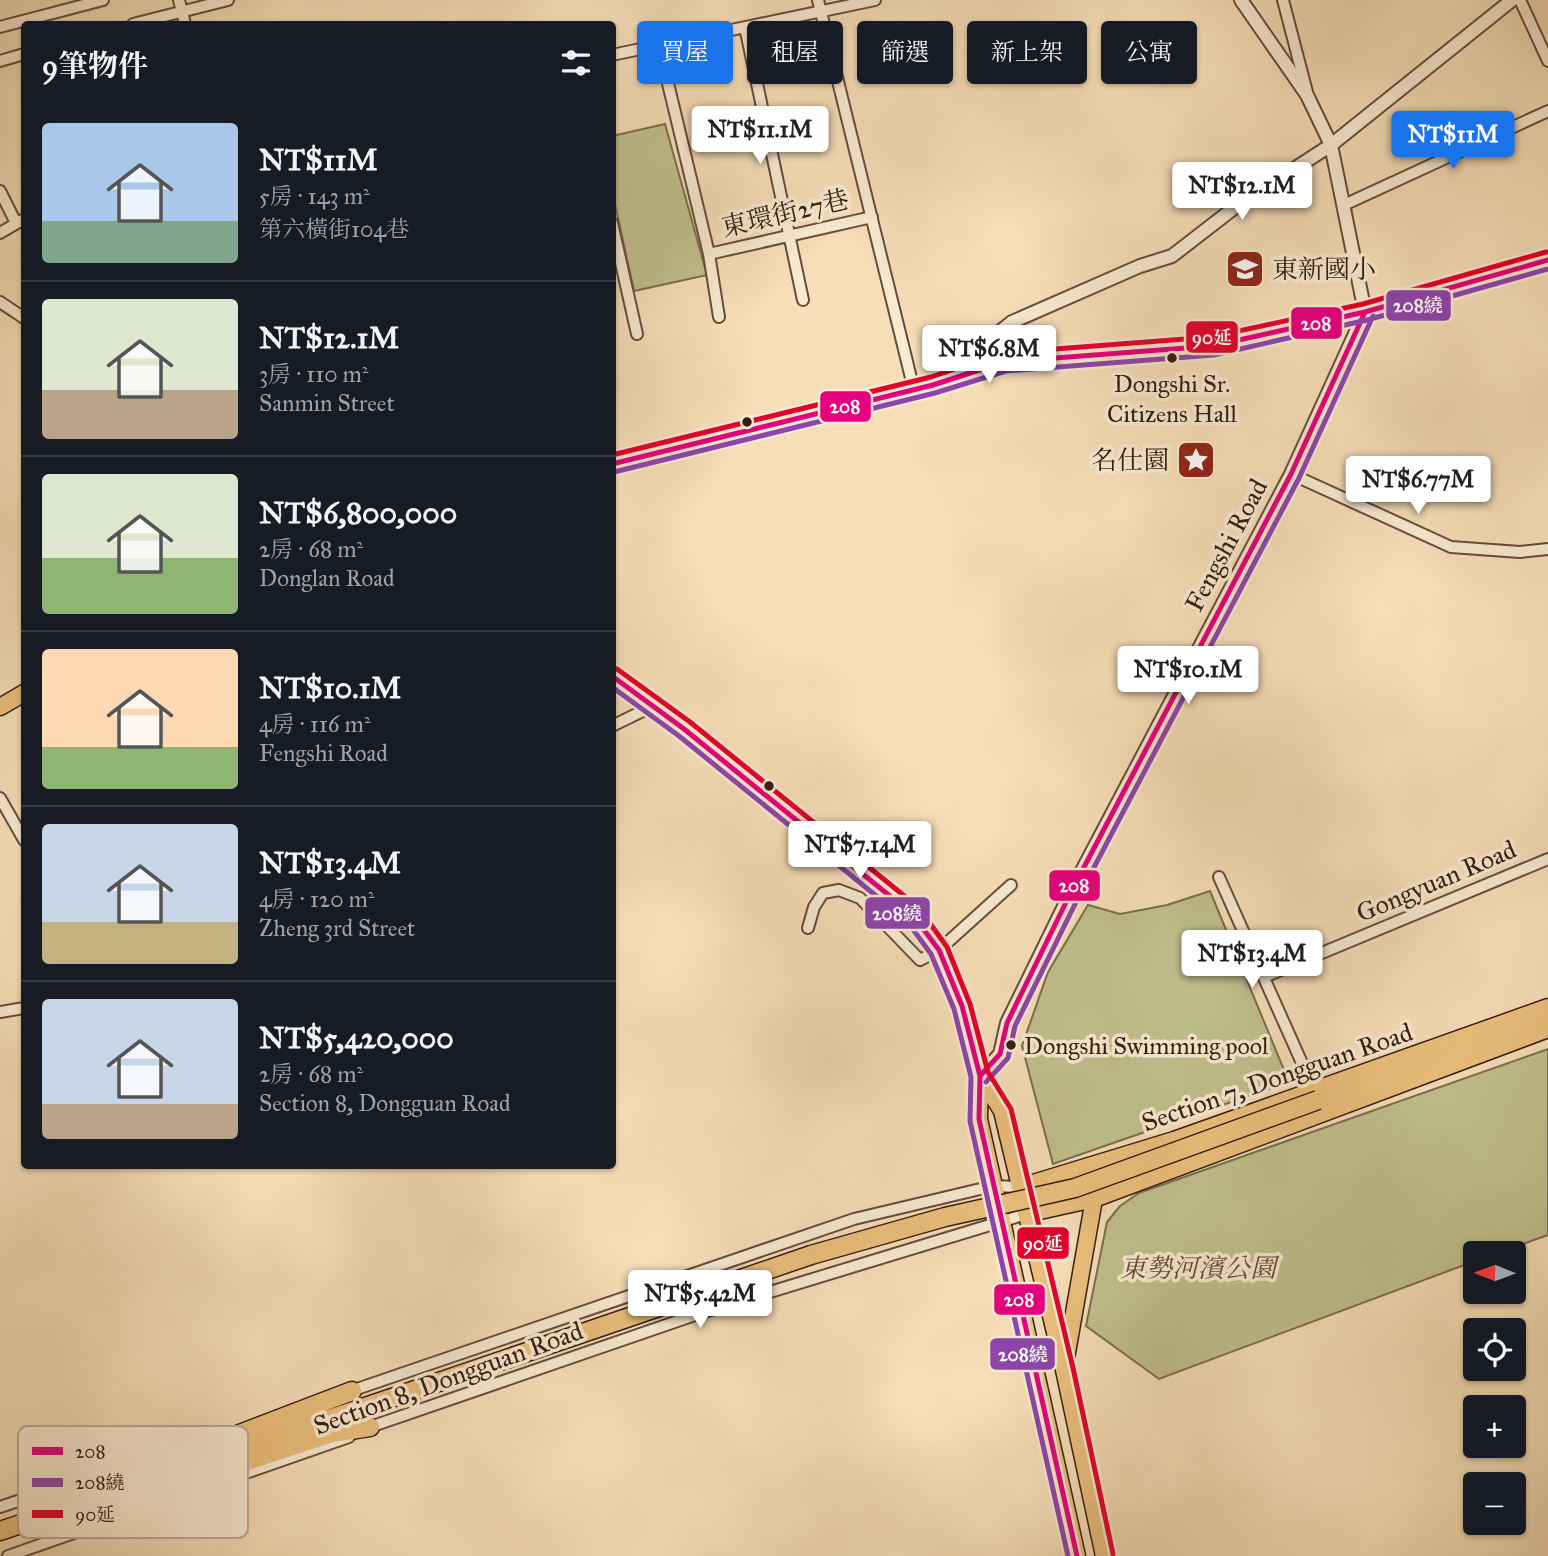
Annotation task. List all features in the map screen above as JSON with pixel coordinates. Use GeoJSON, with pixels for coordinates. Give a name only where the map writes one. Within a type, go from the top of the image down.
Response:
{"type":"FeatureCollection","features":[{"type":"Feature","properties":{"kind":"highway"},"geometry":{"type":"LineString","coordinates":[[248,1447],[811,1255],[945,1217],[1075,1188],[1316,1095],[1548,1017]]}},
{"type":"Feature","properties":{"kind":"highway"},"geometry":{"type":"LineString","coordinates":[[248,1432],[352,1391]]}},
{"type":"Feature","properties":{"kind":"highway"},"geometry":{"type":"LineString","coordinates":[[248,1461],[332,1433],[370,1427]]}},
{"type":"Feature","properties":{"kind":"highway"},"geometry":{"type":"LineString","coordinates":[[0,1521],[18,1515]]}},
{"type":"Feature","properties":{"kind":"highway"},"geometry":{"type":"LineString","coordinates":[[0,1531],[18,1525]]}},
{"type":"Feature","properties":{"kind":"highway"},"geometry":{"type":"LineString","coordinates":[[0,1543],[18,1537]]}},
{"type":"Feature","properties":{"kind":"main road"},"geometry":{"type":"LineString","coordinates":[[616,679],[684,729],[912,915],[939,950],[962,1006],[979,1076],[979,1119],[999,1220],[1077,1556]]}},
{"type":"Feature","properties":{"kind":"main road"},"geometry":{"type":"LineString","coordinates":[[0,707],[21,695]]}},
{"type":"Feature","properties":{"kind":"main road","name":"Section 7, Dongguan Road"},"geometry":{"type":"LineString","coordinates":[[1020,1187],[1316,1095],[1548,1007]]}},
{"type":"Feature","properties":{"kind":"main road","name":"Section 7, Dongguan Road"},"geometry":{"type":"LineString","coordinates":[[1026,1214],[1094,1199],[1548,1029]]}},
{"type":"Feature","properties":{"kind":"main road"},"geometry":{"type":"LineString","coordinates":[[979,1076],[1002,1111],[1064,1370],[1104,1556]]}},
{"type":"Feature","properties":{"kind":"main road"},"geometry":{"type":"LineString","coordinates":[[1174,1140],[1183,1165]]}},
{"type":"Feature","properties":{"kind":"main road"},"geometry":{"type":"LineString","coordinates":[[1064,1370],[1094,1199]]}},
{"type":"Feature","properties":{"kind":"street"},"geometry":{"type":"LineString","coordinates":[[23,21],[103,0]]}},
{"type":"Feature","properties":{"kind":"street"},"geometry":{"type":"LineString","coordinates":[[179,0],[184,21]]}},
{"type":"Feature","properties":{"kind":"street"},"geometry":{"type":"LineString","coordinates":[[146,21],[228,0]]}},
{"type":"Feature","properties":{"kind":"street"},"geometry":{"type":"LineString","coordinates":[[818,0],[914,390]]}},
{"type":"Feature","properties":{"kind":"street"},"geometry":{"type":"LineString","coordinates":[[733,30],[875,0]]}},
{"type":"Feature","properties":{"kind":"street"},"geometry":{"type":"LineString","coordinates":[[1241,0],[1307,95],[1331,145],[1346,204],[1365,312]]}},
{"type":"Feature","properties":{"kind":"street"},"geometry":{"type":"LineString","coordinates":[[1283,0],[1307,95]]}},
{"type":"Feature","properties":{"kind":"street"},"geometry":{"type":"LineString","coordinates":[[933,385],[1012,322],[1140,266],[1172,256],[1234,208],[1331,145],[1512,0]]}},
{"type":"Feature","properties":{"kind":"street"},"geometry":{"type":"LineString","coordinates":[[1520,0],[1548,61]]}},
{"type":"Feature","properties":{"kind":"street"},"geometry":{"type":"LineString","coordinates":[[0,27],[21,21]]}},
{"type":"Feature","properties":{"kind":"street"},"geometry":{"type":"LineString","coordinates":[[746,27],[803,300]]}},
{"type":"Feature","properties":{"kind":"street"},"geometry":{"type":"LineString","coordinates":[[616,54],[637,50]]}},
{"type":"Feature","properties":{"kind":"street"},"geometry":{"type":"LineString","coordinates":[[0,61],[21,55]]}},
{"type":"Feature","properties":{"kind":"street"},"geometry":{"type":"LineString","coordinates":[[668,84],[709,254],[719,317]]}},
{"type":"Feature","properties":{"kind":"street"},"geometry":{"type":"LineString","coordinates":[[1346,204],[1548,111]]}},
{"type":"Feature","properties":{"kind":"street"},"geometry":{"type":"LineString","coordinates":[[0,191],[20,221],[0,233]]}},
{"type":"Feature","properties":{"kind":"street","name":"東環街27巷"},"geometry":{"type":"LineString","coordinates":[[709,254],[872,217]]}},
{"type":"Feature","properties":{"kind":"street"},"geometry":{"type":"LineString","coordinates":[[616,255],[637,334]]}},
{"type":"Feature","properties":{"kind":"street"},"geometry":{"type":"LineString","coordinates":[[616,463],[914,390],[1004,362],[1194,349],[1365,312],[1548,260]]}},
{"type":"Feature","properties":{"kind":"street"},"geometry":{"type":"LineString","coordinates":[[0,302],[21,316]]}},
{"type":"Feature","properties":{"kind":"street","name":"Fengshi Road"},"geometry":{"type":"LineString","coordinates":[[979,1076],[1000,1054],[1007,1024],[1073,887],[1291,474],[1365,312]]}},
{"type":"Feature","properties":{"kind":"street"},"geometry":{"type":"LineString","coordinates":[[1291,474],[1451,547],[1520,552],[1548,549]]}},
{"type":"Feature","properties":{"kind":"street"},"geometry":{"type":"LineString","coordinates":[[616,724],[651,707]]}},
{"type":"Feature","properties":{"kind":"street"},"geometry":{"type":"LineString","coordinates":[[0,798],[21,834]]}},
{"type":"Feature","properties":{"kind":"street","name":"Gongyuan Road"},"geometry":{"type":"LineString","coordinates":[[1264,977],[1548,859]]}},
{"type":"Feature","properties":{"kind":"street"},"geometry":{"type":"LineString","coordinates":[[1219,877],[1316,1095]]}},
{"type":"Feature","properties":{"kind":"street"},"geometry":{"type":"LineString","coordinates":[[808,928],[814,906],[823,893],[839,890],[860,898],[920,960],[939,950],[1011,885]]}},
{"type":"Feature","properties":{"kind":"street"},"geometry":{"type":"LineString","coordinates":[[0,1012],[21,1008]]}},
{"type":"Feature","properties":{"kind":"street","name":"Section 8, Dongguan Road"},"geometry":{"type":"LineString","coordinates":[[246,1426],[855,1219],[993,1186],[1020,1187]]}},
{"type":"Feature","properties":{"kind":"street","name":"Section 8, Dongguan Road"},"geometry":{"type":"LineString","coordinates":[[248,1470],[701,1313],[999,1220],[1026,1214]]}},
{"type":"Feature","properties":{"kind":"street","name":"Section 8, Dongguan Road"},"geometry":{"type":"LineString","coordinates":[[0,1507],[18,1501]]}},
{"type":"Feature","properties":{"kind":"street","name":"Section 8, Dongguan Road"},"geometry":{"type":"LineString","coordinates":[[8,1556],[59,1538]]}},
{"type":"Feature","properties":{"kind":"green space"},"geometry":{"type":"Polygon","coordinates":[[[665,124],[707,275],[634,291],[616,209],[616,135],[665,124]]]}},
{"type":"Feature","properties":{"kind":"green space"},"geometry":{"type":"Polygon","coordinates":[[[1210,891],[1289,1082],[1053,1164],[1022,1046],[1048,972],[1088,905],[1120,914],[1167,905],[1210,891]]]}},
{"type":"Feature","properties":{"kind":"green space","name":"東勢河濱公園"},"geometry":{"type":"Polygon","coordinates":[[[1548,1049],[1548,1235],[1526,1243],[1463,1241],[1463,1265],[1159,1379],[1086,1326],[1107,1222],[1120,1206],[1139,1193],[1548,1049]]]}},
{"type":"Feature","properties":{"kind":"transit line","name":"90延"},"geometry":{"type":"LineString","coordinates":[[616,454],[931,377],[1002,353],[1211,337],[1363,304],[1546,252]]}},
{"type":"Feature","properties":{"kind":"transit line","name":"208"},"geometry":{"type":"LineString","coordinates":[[616,463],[933,385],[1004,362],[1212,346],[1365,312],[1548,260]]}},
{"type":"Feature","properties":{"kind":"transit line","name":"208繞"},"geometry":{"type":"LineString","coordinates":[[616,472],[935,393],[1006,371],[1214,355],[1367,320],[1548,269]]}},
{"type":"Feature","properties":{"kind":"transit line","name":"208"},"geometry":{"type":"LineString","coordinates":[[980,1076],[1000,1054],[1007,1023],[1073,888],[1291,474],[1365,312]]}},
{"type":"Feature","properties":{"kind":"transit line","name":"208繞"},"geometry":{"type":"LineString","coordinates":[[986,1082],[1008,1058],[1015,1026],[1081,892],[1299,478],[1373,316]]}},
{"type":"Feature","properties":{"kind":"transit line","name":"90延"},"geometry":{"type":"LineString","coordinates":[[617,669],[690,722],[918,907],[947,947],[970,1004],[988,1072],[1011,1109],[1073,1368],[1113,1554]]}},
{"type":"Feature","properties":{"kind":"transit line","name":"208"},"geometry":{"type":"LineString","coordinates":[[616,679],[684,729],[912,914],[939,950],[962,1006],[980,1076],[979,1119],[1077,1556]]}},
{"type":"Feature","properties":{"kind":"transit line","name":"208繞"},"geometry":{"type":"LineString","coordinates":[[616,690],[679,736],[906,920],[931,954],[954,1009],[971,1077],[970,1121],[1068,1556]]}},
{"type":"Feature","properties":{"kind":"place","name":"東新國小"},"geometry":{"type":"Point","coordinates":[1245,269]}},
{"type":"Feature","properties":{"kind":"place","name":"Dongshi Sr. Citizens Hall"},"geometry":{"type":"Point","coordinates":[1172,358]}},
{"type":"Feature","properties":{"kind":"place","name":"名仕園"},"geometry":{"type":"Point","coordinates":[1196,460]}},
{"type":"Feature","properties":{"kind":"place","name":"Dongshi Swimming pool"},"geometry":{"type":"Point","coordinates":[1011,1045]}}]}
